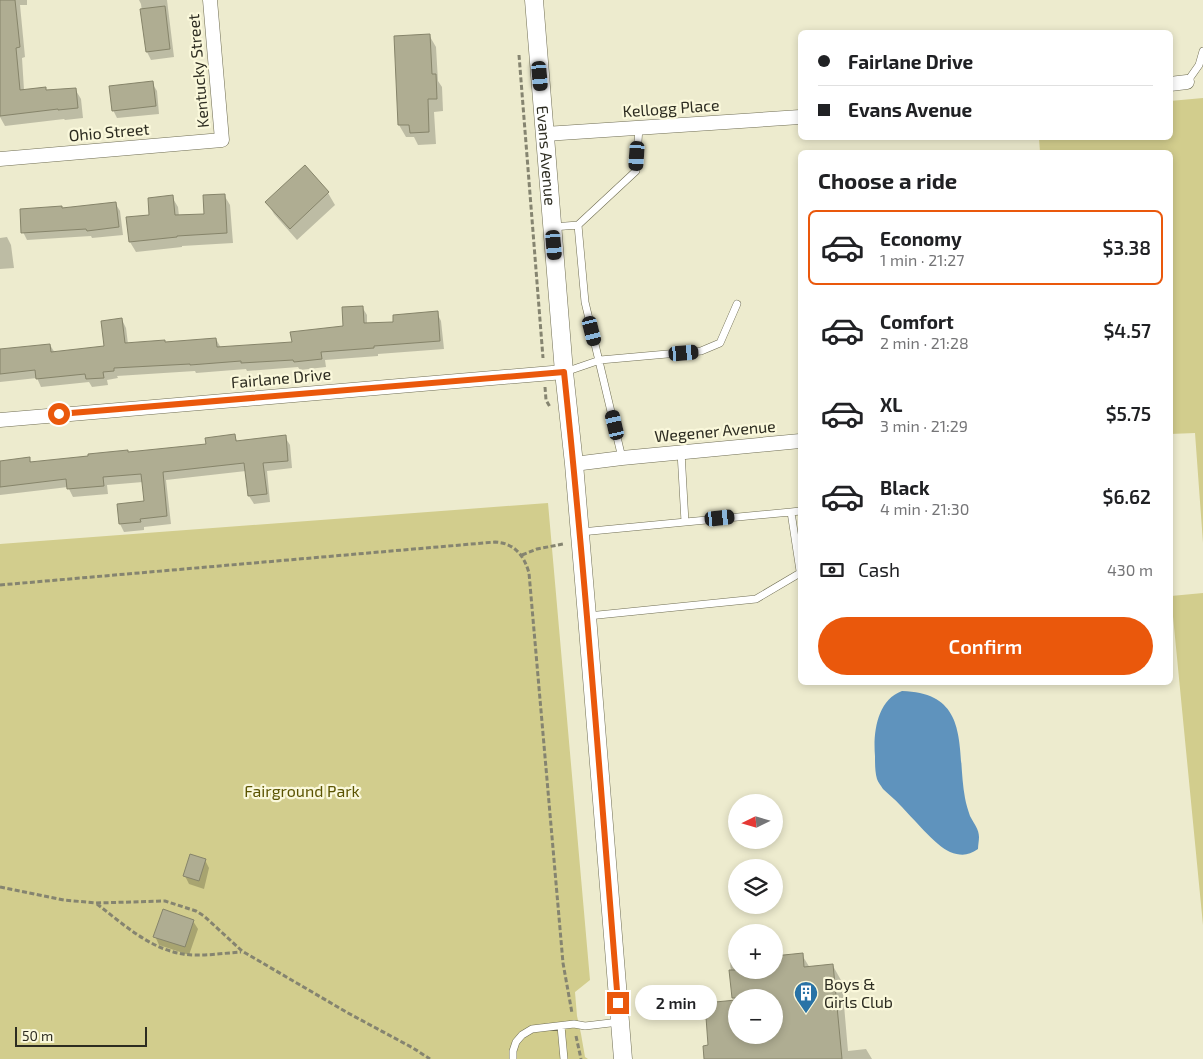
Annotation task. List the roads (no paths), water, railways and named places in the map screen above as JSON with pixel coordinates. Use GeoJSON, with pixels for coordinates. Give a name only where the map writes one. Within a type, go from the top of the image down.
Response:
{"type":"FeatureCollection","features":[{"type":"Feature","properties":{"kind":"street","name":"Kentucky Street"},"geometry":{"type":"LineString","coordinates":[[210,0],[222,140]]}},
{"type":"Feature","properties":{"kind":"street","name":"Evans Avenue"},"geometry":{"type":"LineString","coordinates":[[534,0],[564,372],[588,616],[622,1059]]}},
{"type":"Feature","properties":{"kind":"street"},"geometry":{"type":"LineString","coordinates":[[1173,84],[1187,82]]}},
{"type":"Feature","properties":{"kind":"street","name":"Kellogg Place"},"geometry":{"type":"LineString","coordinates":[[545,134],[798,117]]}},
{"type":"Feature","properties":{"kind":"street","name":"Ohio Street"},"geometry":{"type":"LineString","coordinates":[[0,159],[222,140]]}},
{"type":"Feature","properties":{"kind":"street","name":"Fairlane Drive"},"geometry":{"type":"LineString","coordinates":[[0,420],[564,372]]}},
{"type":"Feature","properties":{"kind":"street","name":"Wegener Avenue"},"geometry":{"type":"LineString","coordinates":[[574,464],[798,441]]}},
{"type":"Feature","properties":{"kind":"lane"},"geometry":{"type":"LineString","coordinates":[[1187,82],[1199,65],[1203,51]]}},
{"type":"Feature","properties":{"kind":"lane"},"geometry":{"type":"LineString","coordinates":[[552,227],[578,225],[636,171],[639,127]]}},
{"type":"Feature","properties":{"kind":"lane"},"geometry":{"type":"LineString","coordinates":[[578,225],[585,302],[622,458]]}},
{"type":"Feature","properties":{"kind":"lane"},"geometry":{"type":"LineString","coordinates":[[564,372],[600,360],[701,351],[720,343],[737,304]]}},
{"type":"Feature","properties":{"kind":"lane"},"geometry":{"type":"LineString","coordinates":[[680,452],[684,522]]}},
{"type":"Feature","properties":{"kind":"lane"},"geometry":{"type":"LineString","coordinates":[[580,532],[798,511]]}},
{"type":"Feature","properties":{"kind":"lane"},"geometry":{"type":"LineString","coordinates":[[791,512],[798,559]]}},
{"type":"Feature","properties":{"kind":"lane"},"geometry":{"type":"LineString","coordinates":[[588,616],[756,599],[798,573]]}},
{"type":"Feature","properties":{"kind":"lane"},"geometry":{"type":"LineString","coordinates":[[513,1059],[513,1050],[516,1042],[522,1035],[532,1029],[574,1024],[585,1026],[619,1022]]}},
{"type":"Feature","properties":{"kind":"lane"},"geometry":{"type":"LineString","coordinates":[[561,1026],[564,1059]]}},
{"type":"Feature","properties":{"kind":"water"},"geometry":{"type":"Polygon","coordinates":[[[902,691],[924,694],[940,702],[950,713],[956,727],[960,743],[965,800],[979,834],[978,849],[971,853],[964,855],[944,849],[883,789],[877,780],[875,771],[875,737],[878,718],[887,702],[894,695],[902,691]]]}},
{"type":"Feature","properties":{"kind":"place","name":"Boys & Girls Club"},"geometry":{"type":"Point","coordinates":[806,1014]}},
{"type":"Feature","properties":{"kind":"park label","name":"Fairground Park"},"geometry":{"type":"Point","coordinates":[302,791]}}]}
